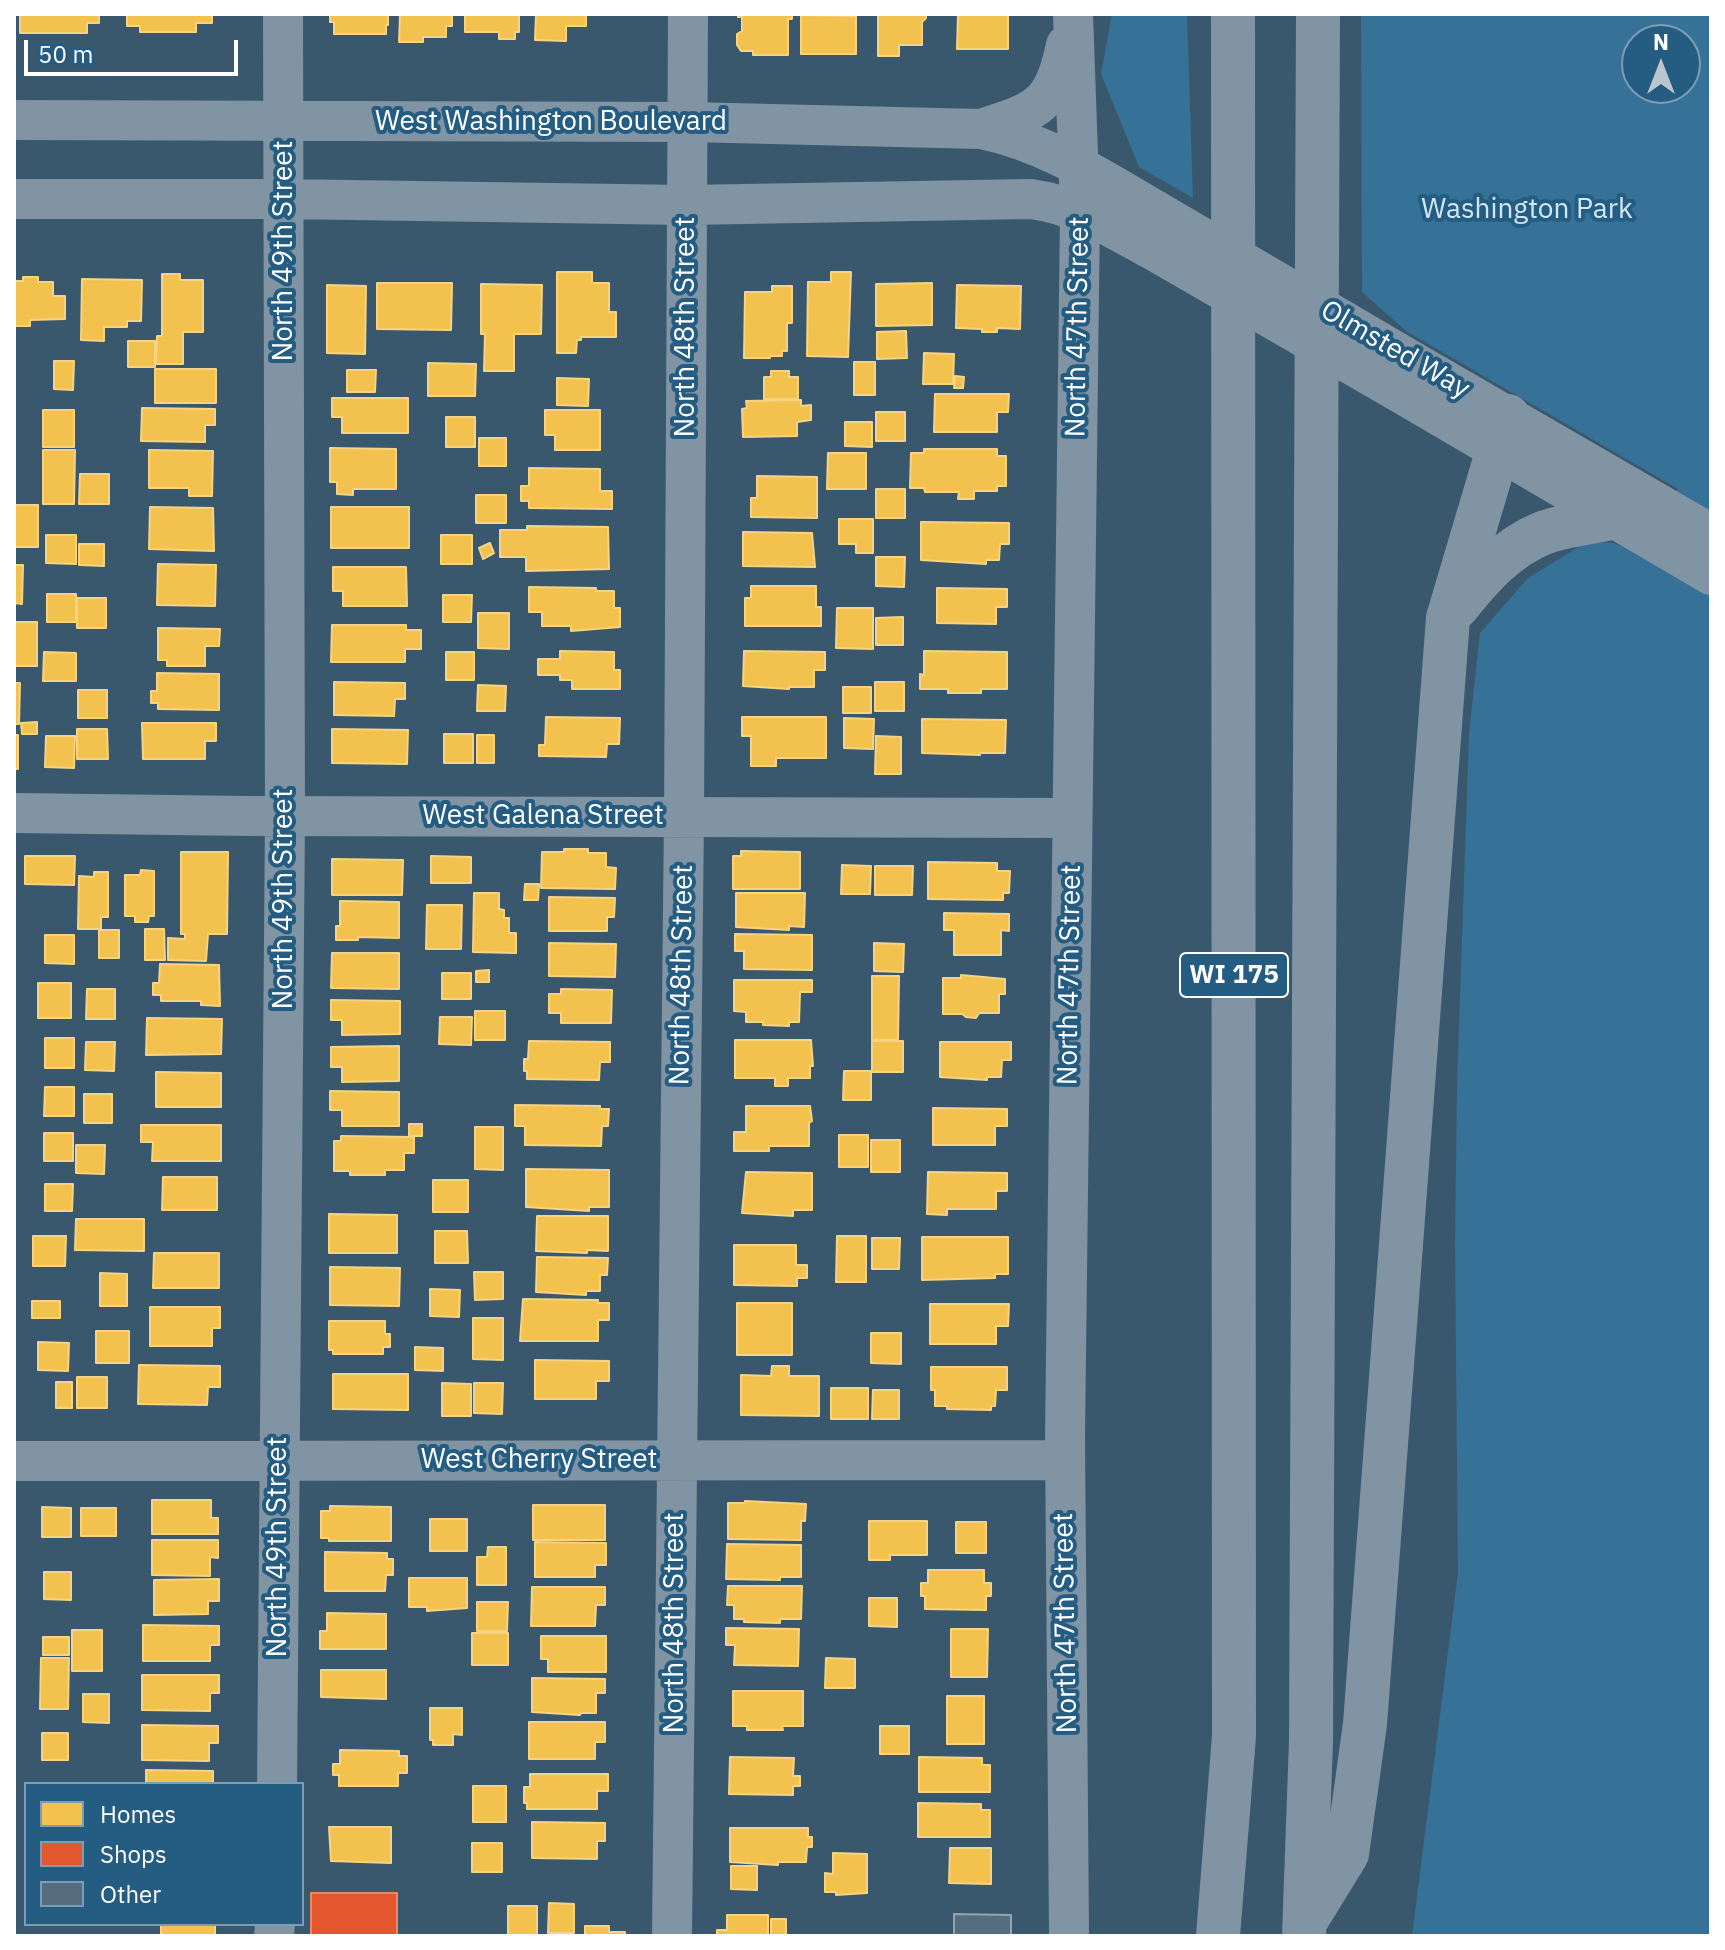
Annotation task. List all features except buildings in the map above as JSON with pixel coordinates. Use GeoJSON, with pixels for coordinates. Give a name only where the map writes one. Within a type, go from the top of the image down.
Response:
{"type":"FeatureCollection","features":[{"type":"Feature","properties":{"kind":"highway","name":"WI 175"},"geometry":{"type":"LineString","coordinates":[[1218,1936],[1234,1736],[1233,14]]}},
{"type":"Feature","properties":{"kind":"highway","name":"WI 175"},"geometry":{"type":"LineString","coordinates":[[1305,1928],[1311,1725],[1318,14]]}},
{"type":"Feature","properties":{"kind":"highway"},"geometry":{"type":"LineString","coordinates":[[1305,1928],[1347,1854],[1365,1724],[1448,618],[1503,433]]}},
{"type":"Feature","properties":{"kind":"highway"},"geometry":{"type":"LineString","coordinates":[[1448,618],[1482,575],[1512,550],[1544,532],[1611,518]]}},
{"type":"Feature","properties":{"kind":"street","name":"North 49th Street"},"geometry":{"type":"LineString","coordinates":[[277,1782],[285,816],[283,14]]}},
{"type":"Feature","properties":{"kind":"street","name":"North 48th Street"},"geometry":{"type":"LineString","coordinates":[[672,1936],[684,816],[688,14]]}},
{"type":"Feature","properties":{"kind":"street"},"geometry":{"type":"LineString","coordinates":[[981,129],[1019,118],[1043,102],[1061,68],[1073,14]]}},
{"type":"Feature","properties":{"kind":"street","name":"North 47th Street"},"geometry":{"type":"LineString","coordinates":[[1069,1936],[1065,1460],[1080,211],[1073,14]]}},
{"type":"Feature","properties":{"kind":"street","name":"West Washington Boulevard"},"geometry":{"type":"LineString","coordinates":[[14,120],[688,122],[981,129],[1012,135],[1080,166]]}},
{"type":"Feature","properties":{"kind":"street","name":"Olmsted Way"},"geometry":{"type":"LineString","coordinates":[[1080,166],[1155,210],[1411,380]]}},
{"type":"Feature","properties":{"kind":"street"},"geometry":{"type":"LineString","coordinates":[[14,199],[284,199],[686,205],[1031,199],[1058,203],[1080,211]]}},
{"type":"Feature","properties":{"kind":"street","name":"Olmsted Way"},"geometry":{"type":"LineString","coordinates":[[1080,211],[1411,380],[1503,433],[1711,534]]}},
{"type":"Feature","properties":{"kind":"street","name":"Olmsted Way"},"geometry":{"type":"LineString","coordinates":[[1503,433],[1611,518],[1711,575]]}},
{"type":"Feature","properties":{"kind":"street","name":"West Galena Street"},"geometry":{"type":"LineString","coordinates":[[14,813],[1071,818]]}},
{"type":"Feature","properties":{"kind":"street","name":"West Cherry Street"},"geometry":{"type":"LineString","coordinates":[[14,1461],[1065,1460]]}},
{"type":"Feature","properties":{"kind":"green space"},"geometry":{"type":"Polygon","coordinates":[[[1112,14],[1187,14],[1193,198],[1139,167],[1101,74],[1112,14]]]}},
{"type":"Feature","properties":{"kind":"green space","name":"Washington Park"},"geometry":{"type":"Polygon","coordinates":[[[1361,14],[1711,14],[1711,1936],[1412,1936],[1458,1573],[1457,1087],[1469,734],[1480,633],[1528,578],[1588,541],[1613,543],[1635,550],[1678,489],[1406,331],[1362,292],[1361,14]]]}}]}
